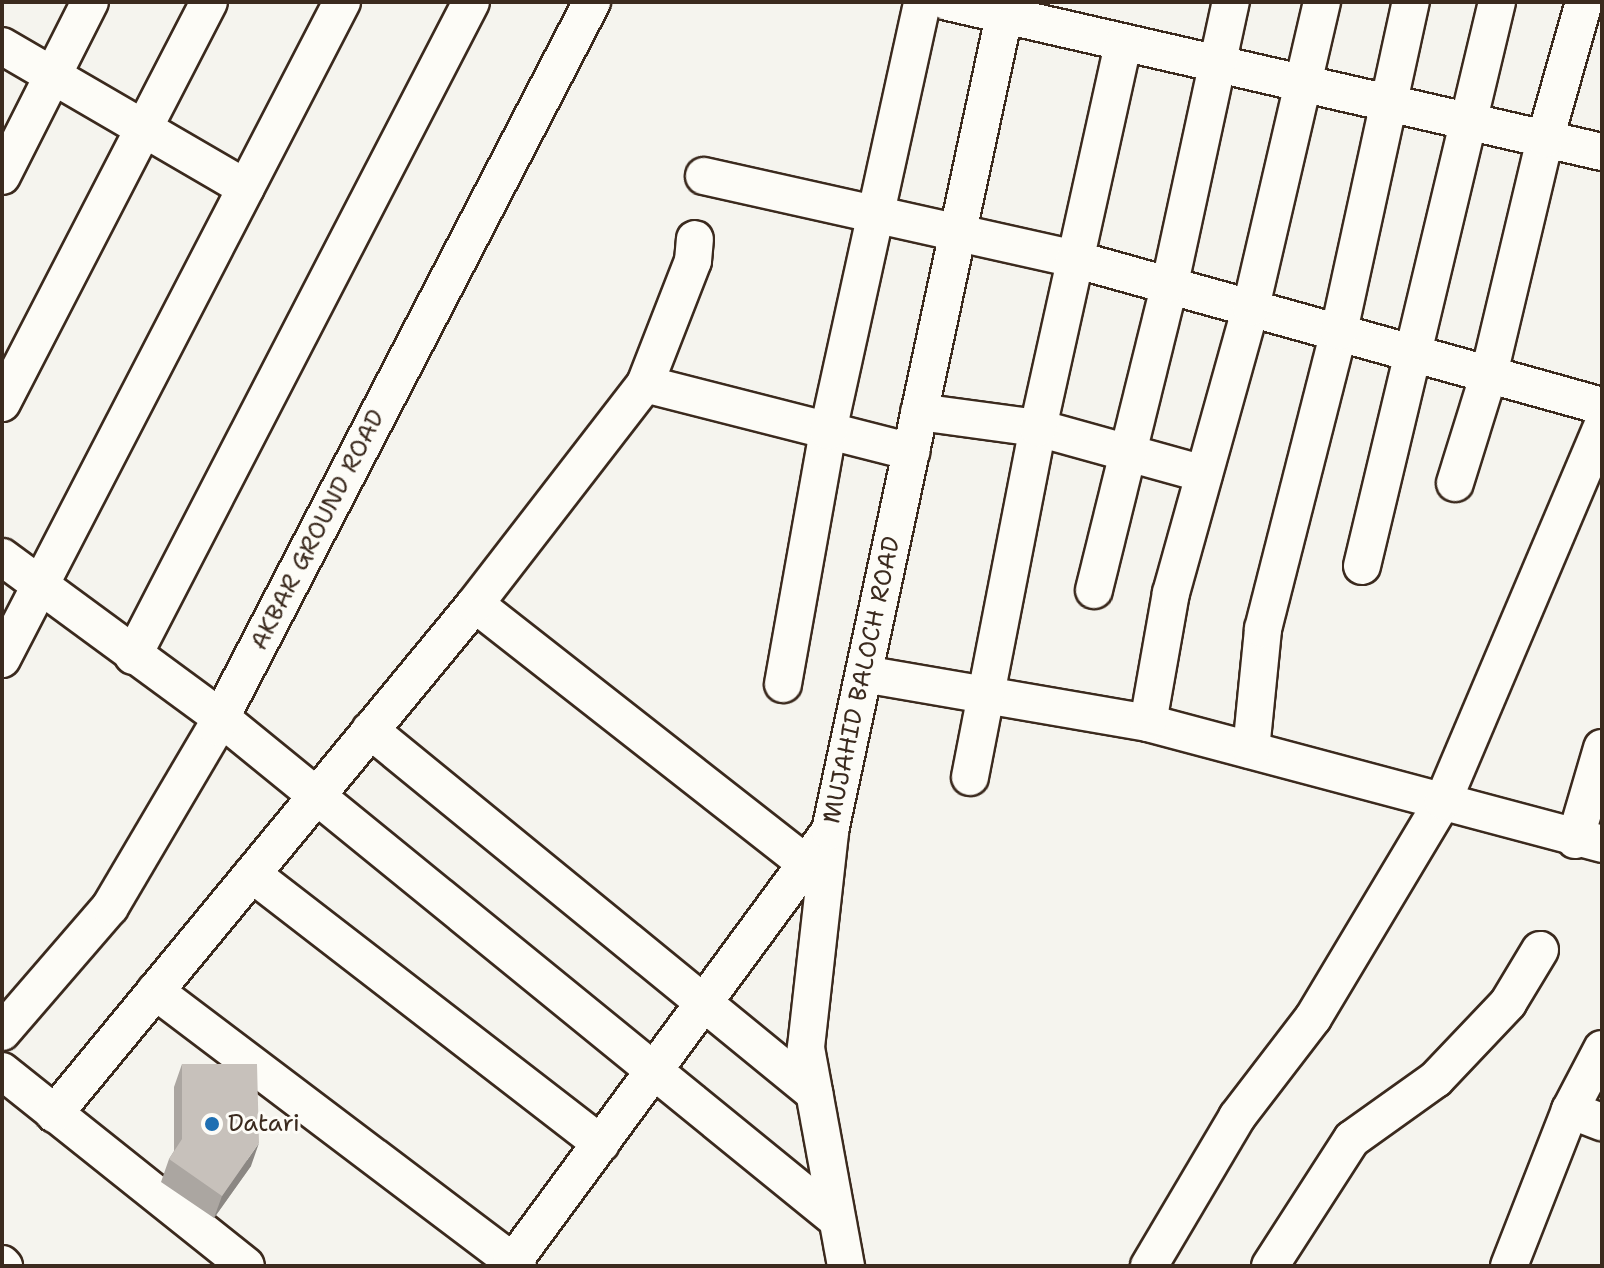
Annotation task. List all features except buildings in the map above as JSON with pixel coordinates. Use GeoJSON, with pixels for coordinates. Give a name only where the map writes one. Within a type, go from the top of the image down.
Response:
{"type":"FeatureCollection","features":[{"type":"Feature","properties":{"kind":"street"},"geometry":{"type":"LineString","coordinates":[[2,176],[90,2]]}},
{"type":"Feature","properties":{"kind":"street"},"geometry":{"type":"LineString","coordinates":[[2,403],[209,2]]}},
{"type":"Feature","properties":{"kind":"street"},"geometry":{"type":"LineString","coordinates":[[2,659],[342,2]]}},
{"type":"Feature","properties":{"kind":"street"},"geometry":{"type":"LineString","coordinates":[[133,656],[471,2]]}},
{"type":"Feature","properties":{"kind":"street","name":"AKBAR GROUND ROAD"},"geometry":{"type":"LineString","coordinates":[[2,1032],[110,907],[221,718],[592,2]]}},
{"type":"Feature","properties":{"kind":"street"},"geometry":{"type":"LineString","coordinates":[[783,684],[828,431],[873,212],[922,2]]}},
{"type":"Feature","properties":{"kind":"street"},"geometry":{"type":"LineString","coordinates":[[948,2],[1005,9],[1123,44],[1217,67],[1602,152]]}},
{"type":"Feature","properties":{"kind":"street"},"geometry":{"type":"LineString","coordinates":[[1094,590],[1170,283],[1231,2]]}},
{"type":"Feature","properties":{"kind":"street"},"geometry":{"type":"LineString","coordinates":[[1148,723],[1171,593],[1251,307],[1322,2]]}},
{"type":"Feature","properties":{"kind":"street"},"geometry":{"type":"LineString","coordinates":[[1251,750],[1263,629],[1339,331],[1411,2]]}},
{"type":"Feature","properties":{"kind":"street"},"geometry":{"type":"LineString","coordinates":[[1362,566],[1497,2]]}},
{"type":"Feature","properties":{"kind":"street"},"geometry":{"type":"LineString","coordinates":[[1455,483],[1489,374],[1545,139],[1584,2]]}},
{"type":"Feature","properties":{"kind":"street","name":"MUJAHID BALOCH ROAD"},"geometry":{"type":"LineString","coordinates":[[514,1265],[830,831],[1005,9]]}},
{"type":"Feature","properties":{"kind":"street"},"geometry":{"type":"LineString","coordinates":[[970,777],[983,695],[1038,428],[1123,44]]}},
{"type":"Feature","properties":{"kind":"street"},"geometry":{"type":"LineString","coordinates":[[2,46],[55,74],[246,188]]}},
{"type":"Feature","properties":{"kind":"street"},"geometry":{"type":"LineString","coordinates":[[704,176],[958,230],[1170,283],[1602,406]]}},
{"type":"Feature","properties":{"kind":"street"},"geometry":{"type":"LineString","coordinates":[[54,1114],[475,604],[645,384],[693,261],[695,239]]}},
{"type":"Feature","properties":{"kind":"street"},"geometry":{"type":"LineString","coordinates":[[645,384],[911,452]]}},
{"type":"Feature","properties":{"kind":"street"},"geometry":{"type":"LineString","coordinates":[[919,412],[1038,428],[1204,474]]}},
{"type":"Feature","properties":{"kind":"street"},"geometry":{"type":"LineString","coordinates":[[1149,1266],[1237,1117],[1313,1018],[1443,801],[1602,427]]}},
{"type":"Feature","properties":{"kind":"street"},"geometry":{"type":"LineString","coordinates":[[2,557],[221,718],[836,1219]]}},
{"type":"Feature","properties":{"kind":"street"},"geometry":{"type":"LineString","coordinates":[[475,604],[806,864]]}},
{"type":"Feature","properties":{"kind":"street"},"geometry":{"type":"LineString","coordinates":[[864,674],[1148,723],[1589,842],[1602,748]]}},
{"type":"Feature","properties":{"kind":"street"},"geometry":{"type":"LineString","coordinates":[[370,730],[814,1093]]}},
{"type":"Feature","properties":{"kind":"street"},"geometry":{"type":"LineString","coordinates":[[830,831],[806,1048],[846,1266]]}},
{"type":"Feature","properties":{"kind":"street"},"geometry":{"type":"LineString","coordinates":[[252,874],[601,1144]]}},
{"type":"Feature","properties":{"kind":"street"},"geometry":{"type":"LineString","coordinates":[[1270,1266],[1352,1139],[1436,1079],[1508,1003],[1540,950]]}},
{"type":"Feature","properties":{"kind":"street"},"geometry":{"type":"LineString","coordinates":[[155,991],[514,1265]]}},
{"type":"Feature","properties":{"kind":"street"},"geometry":{"type":"LineString","coordinates":[[1509,1266],[1586,1116],[1602,1049]]}},
{"type":"Feature","properties":{"kind":"street"},"geometry":{"type":"LineString","coordinates":[[2,1071],[246,1266]]}},
{"type":"Feature","properties":{"kind":"place","name":"Datari"},"geometry":{"type":"Point","coordinates":[212,1124]}}]}
